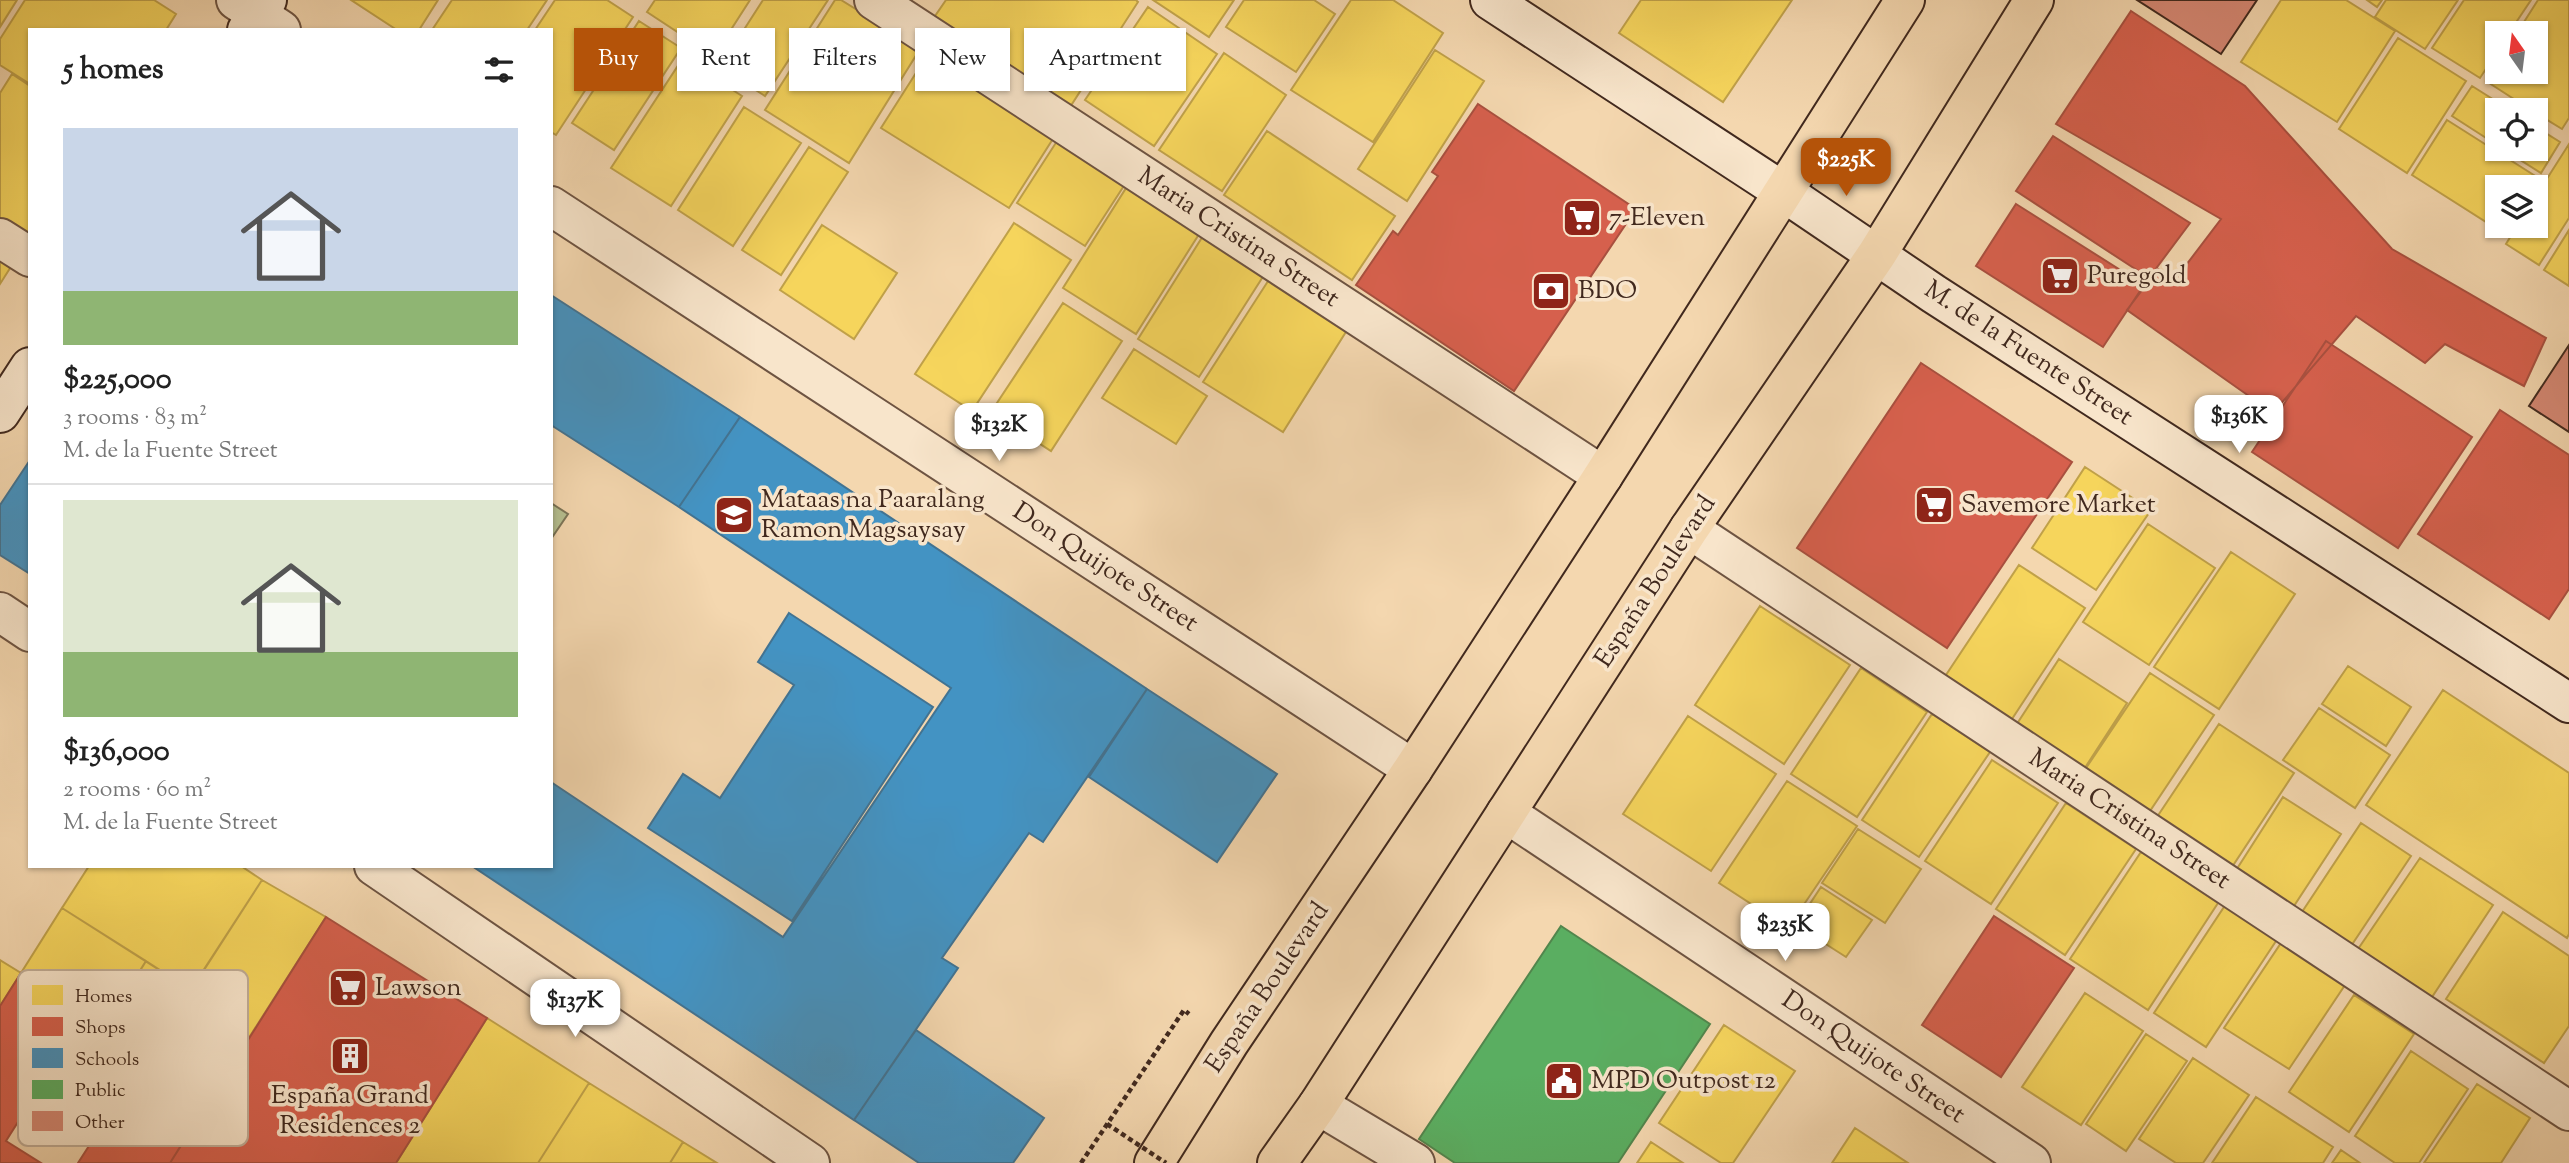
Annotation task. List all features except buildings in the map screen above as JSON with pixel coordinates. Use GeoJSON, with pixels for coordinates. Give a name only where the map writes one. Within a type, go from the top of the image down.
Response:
{"type":"FeatureCollection","features":[{"type":"Feature","properties":{"kind":"main road","name":"España Boulevard"},"geometry":{"type":"LineString","coordinates":[[1154,1163],[1229,1043],[1413,769],[1603,476],[1905,0]]}},
{"type":"Feature","properties":{"kind":"main road","name":"España Boulevard"},"geometry":{"type":"LineString","coordinates":[[1277,1163],[1318,1105],[1689,529],[1877,254],[2034,0]]}},
{"type":"Feature","properties":{"kind":"street","name":"Maria Cristina Street"},"geometry":{"type":"LineString","coordinates":[[874,0],[1603,476]]}},
{"type":"Feature","properties":{"kind":"street","name":"M. de la Fuente Street"},"geometry":{"type":"LineString","coordinates":[[1490,0],[1957,309],[2569,703]]}},
{"type":"Feature","properties":{"kind":"street","name":"Don Quijote Street"},"geometry":{"type":"LineString","coordinates":[[553,207],[1413,769]]}},
{"type":"Feature","properties":{"kind":"street"},"geometry":{"type":"LineString","coordinates":[[0,238],[28,256]]}},
{"type":"Feature","properties":{"kind":"street"},"geometry":{"type":"LineString","coordinates":[[0,413],[28,370]]}},
{"type":"Feature","properties":{"kind":"street","name":"Maria Cristina Street"},"geometry":{"type":"LineString","coordinates":[[1689,529],[2569,1111]]}},
{"type":"Feature","properties":{"kind":"street"},"geometry":{"type":"LineString","coordinates":[[0,612],[28,631]]}},
{"type":"Feature","properties":{"kind":"street","name":"Don Quijote Street"},"geometry":{"type":"LineString","coordinates":[[1506,813],[2031,1163]]}},
{"type":"Feature","properties":{"kind":"street"},"geometry":{"type":"LineString","coordinates":[[377,868],[810,1163]]}},
{"type":"Feature","properties":{"kind":"street"},"geometry":{"type":"LineString","coordinates":[[1318,1105],[1415,1163]]}},
{"type":"Feature","properties":{"kind":"path"},"geometry":{"type":"LineString","coordinates":[[1081,1163],[1184,1010]]}},
{"type":"Feature","properties":{"kind":"path"},"geometry":{"type":"LineString","coordinates":[[1107,1125],[1166,1163]]}},
{"type":"Feature","properties":{"kind":"green space"},"geometry":{"type":"Polygon","coordinates":[[[553,504],[568,514],[553,536],[553,504]]]}},
{"type":"Feature","properties":{"kind":"place","name":"7-Eleven"},"geometry":{"type":"Point","coordinates":[1582,218]}},
{"type":"Feature","properties":{"kind":"place","name":"Puregold"},"geometry":{"type":"Point","coordinates":[2060,276]}},
{"type":"Feature","properties":{"kind":"place","name":"BDO"},"geometry":{"type":"Point","coordinates":[1551,291]}},
{"type":"Feature","properties":{"kind":"place","name":"Savemore Market"},"geometry":{"type":"Point","coordinates":[1934,505]}},
{"type":"Feature","properties":{"kind":"place","name":"Mataas na Paaralang Ramon Magsaysay"},"geometry":{"type":"Point","coordinates":[734,515]}},
{"type":"Feature","properties":{"kind":"place","name":"Lawson"},"geometry":{"type":"Point","coordinates":[348,988]}},
{"type":"Feature","properties":{"kind":"place","name":"España Grand Residences 2"},"geometry":{"type":"Point","coordinates":[350,1056]}},
{"type":"Feature","properties":{"kind":"place","name":"MPD Outpost 12"},"geometry":{"type":"Point","coordinates":[1564,1081]}}]}
